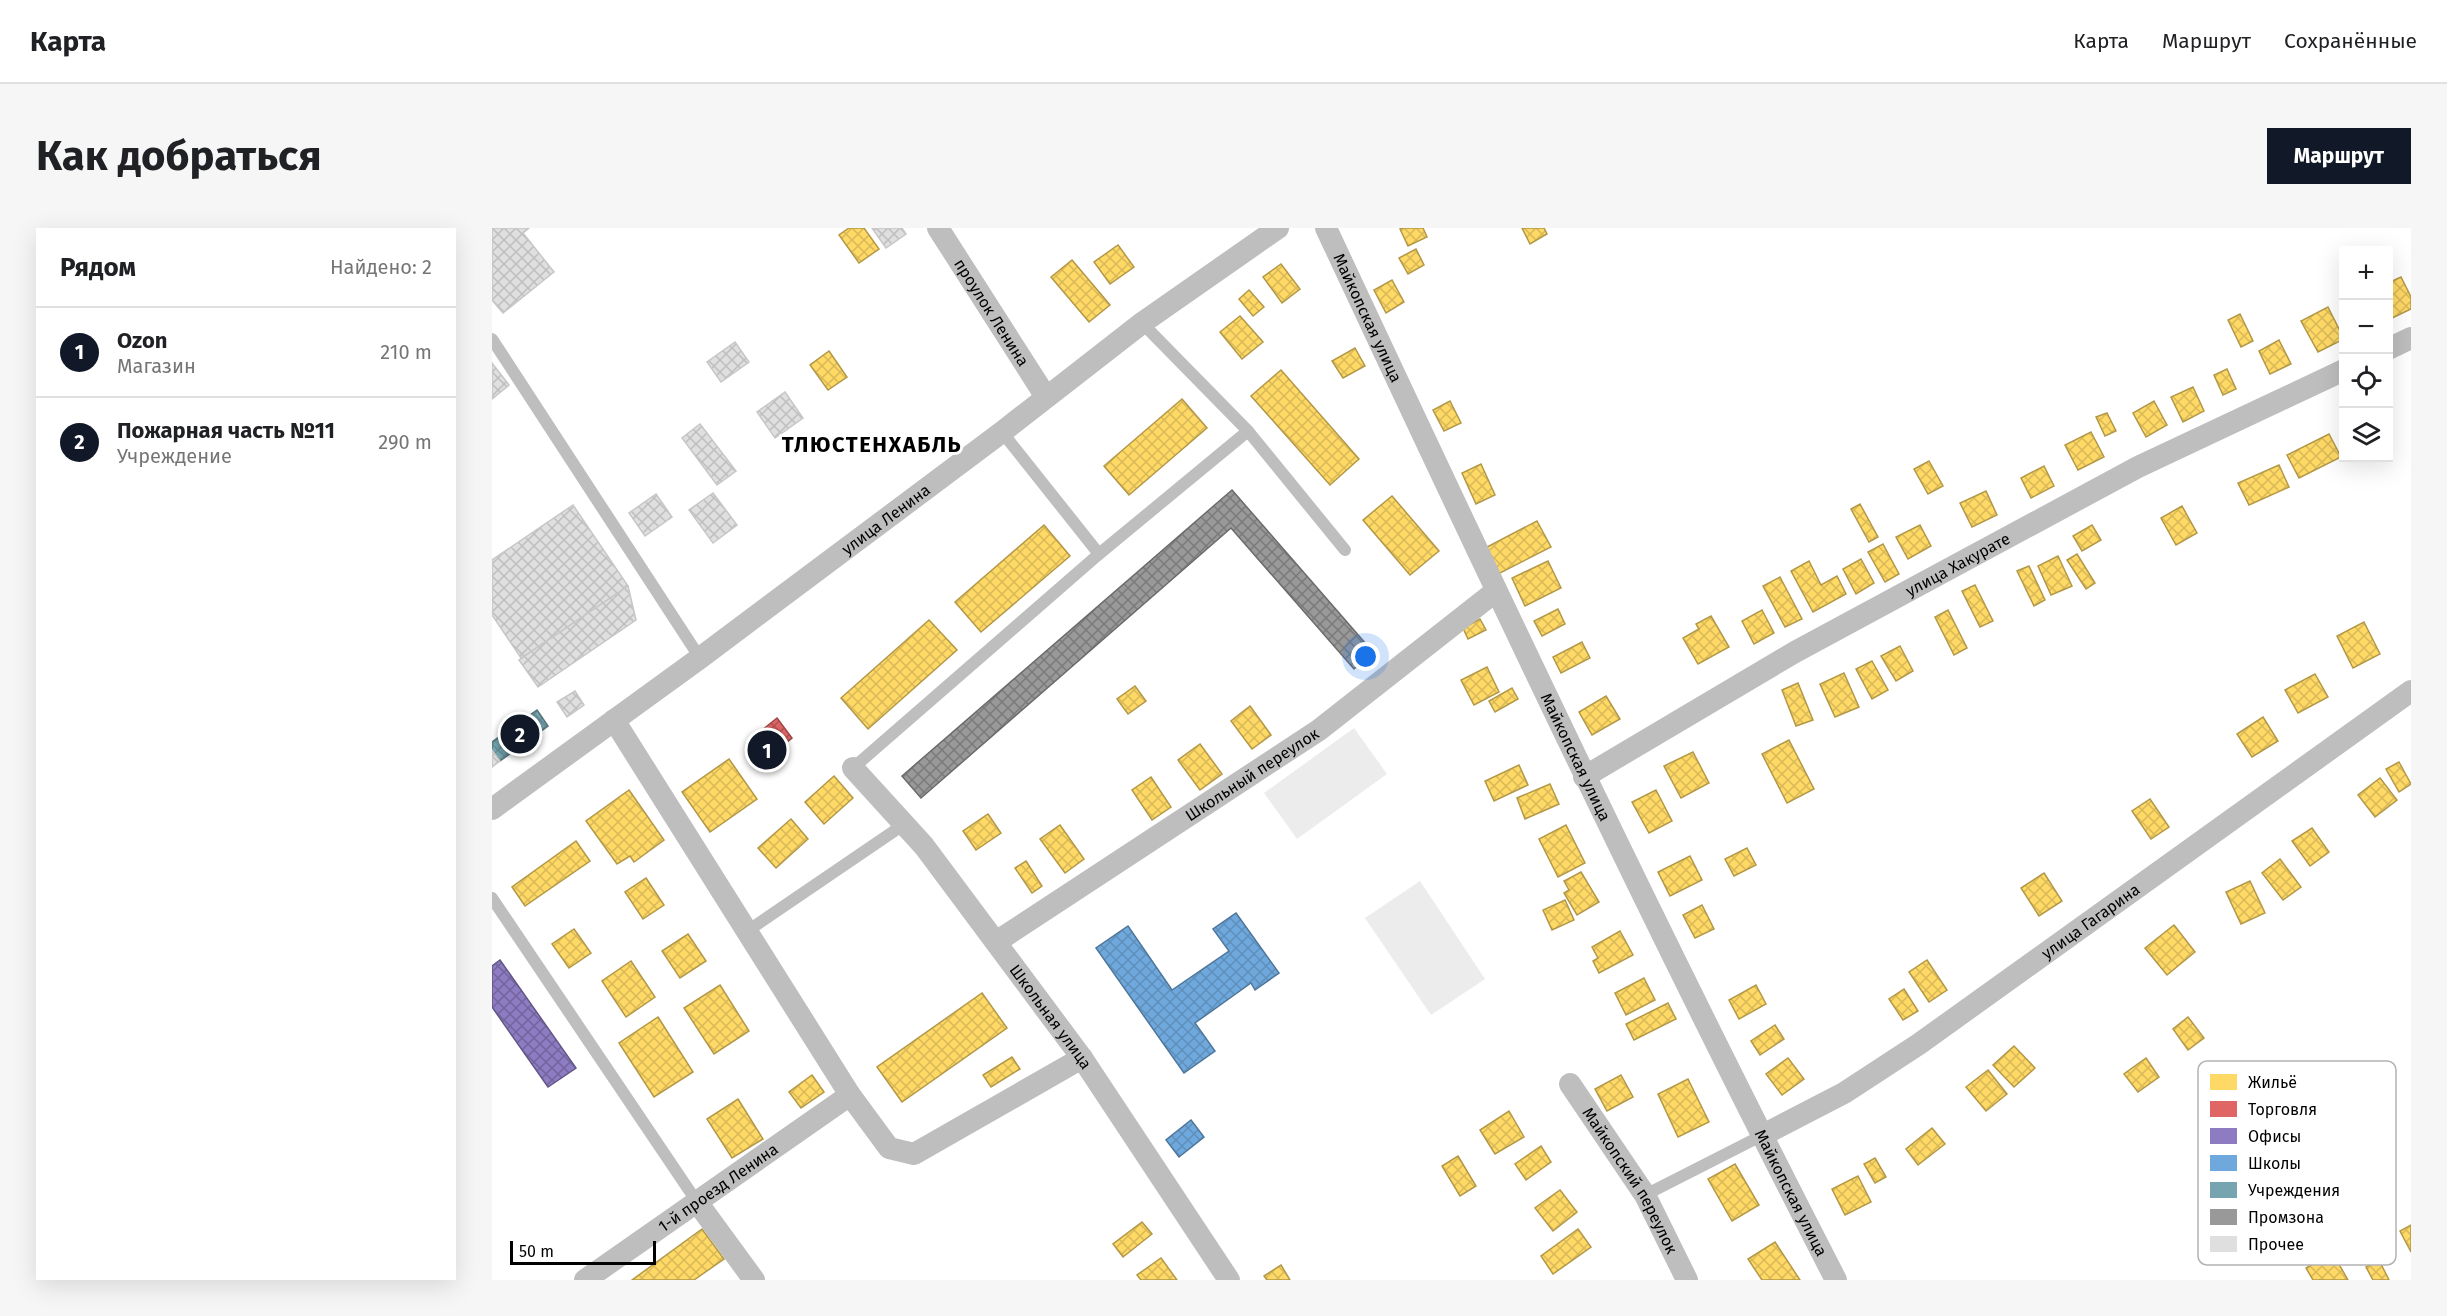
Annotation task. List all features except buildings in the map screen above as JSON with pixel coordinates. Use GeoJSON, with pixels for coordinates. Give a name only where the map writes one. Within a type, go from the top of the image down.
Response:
{"type":"FeatureCollection","features":[{"type":"Feature","properties":{"kind":"street","name":"проулок Ленина"},"geometry":{"type":"LineString","coordinates":[[938,228],[1046,397]]}},
{"type":"Feature","properties":{"kind":"street","name":"улица Ленина"},"geometry":{"type":"LineString","coordinates":[[492,809],[700,658],[1002,432],[1142,323],[1278,228]]}},
{"type":"Feature","properties":{"kind":"street","name":"Майкопская улица"},"geometry":{"type":"LineString","coordinates":[[1326,228],[1584,777],[1761,1136],[1836,1280]]}},
{"type":"Feature","properties":{"kind":"street"},"geometry":{"type":"LineString","coordinates":[[2393,347],[2411,338]]}},
{"type":"Feature","properties":{"kind":"street","name":"улица Хакурате"},"geometry":{"type":"LineString","coordinates":[[1584,777],[1795,652],[2138,467],[2339,372]]}},
{"type":"Feature","properties":{"kind":"street","name":"Школьный переулок"},"geometry":{"type":"LineString","coordinates":[[996,942],[1319,730],[1496,591]]}},
{"type":"Feature","properties":{"kind":"street","name":"улица Гагарина"},"geometry":{"type":"LineString","coordinates":[[1761,1136],[1844,1093],[1919,1044],[2411,691]]}},
{"type":"Feature","properties":{"kind":"street"},"geometry":{"type":"LineString","coordinates":[[614,720],[850,1095],[889,1148],[914,1154],[1082,1058]]}},
{"type":"Feature","properties":{"kind":"street","name":"Школьная улица"},"geometry":{"type":"LineString","coordinates":[[853,768],[906,824],[1082,1058],[1229,1280]]}},
{"type":"Feature","properties":{"kind":"street","name":"Майкопский переулок"},"geometry":{"type":"LineString","coordinates":[[1570,1084],[1645,1195],[1687,1280]]}},
{"type":"Feature","properties":{"kind":"street","name":"1-й проезд Ленина"},"geometry":{"type":"LineString","coordinates":[[585,1280],[850,1095]]}},
{"type":"Feature","properties":{"kind":"street"},"geometry":{"type":"LineString","coordinates":[[697,1202],[754,1280]]}},
{"type":"Feature","properties":{"kind":"lane"},"geometry":{"type":"LineString","coordinates":[[1142,323],[1248,431],[1345,550]]}},
{"type":"Feature","properties":{"kind":"lane"},"geometry":{"type":"LineString","coordinates":[[492,339],[700,658]]}},
{"type":"Feature","properties":{"kind":"lane"},"geometry":{"type":"LineString","coordinates":[[853,768],[1099,554],[1248,431]]}},
{"type":"Feature","properties":{"kind":"lane"},"geometry":{"type":"LineString","coordinates":[[1002,432],[1099,554]]}},
{"type":"Feature","properties":{"kind":"lane"},"geometry":{"type":"LineString","coordinates":[[746,932],[906,824]]}},
{"type":"Feature","properties":{"kind":"lane"},"geometry":{"type":"LineString","coordinates":[[492,898],[697,1202]]}},
{"type":"Feature","properties":{"kind":"lane"},"geometry":{"type":"LineString","coordinates":[[1645,1195],[1761,1136]]}},
{"type":"Feature","properties":{"kind":"shaded area"},"geometry":{"type":"Polygon","coordinates":[[[1354,728],[1387,774],[1297,839],[1264,793],[1354,728]]]}},
{"type":"Feature","properties":{"kind":"shaded area"},"geometry":{"type":"Polygon","coordinates":[[[1420,881],[1485,979],[1431,1015],[1365,918],[1420,881]]]}},
{"type":"Feature","properties":{"kind":"place","name":"Пожарная часть №11"},"geometry":{"type":"Point","coordinates":[520,734]}},
{"type":"Feature","properties":{"kind":"place","name":"Ozon"},"geometry":{"type":"Point","coordinates":[767,750]}},
{"type":"Feature","properties":{"kind":"district","name":"ТЛЮСТЕНХАБЛЬ"},"geometry":{"type":"Point","coordinates":[872,444]}}]}
